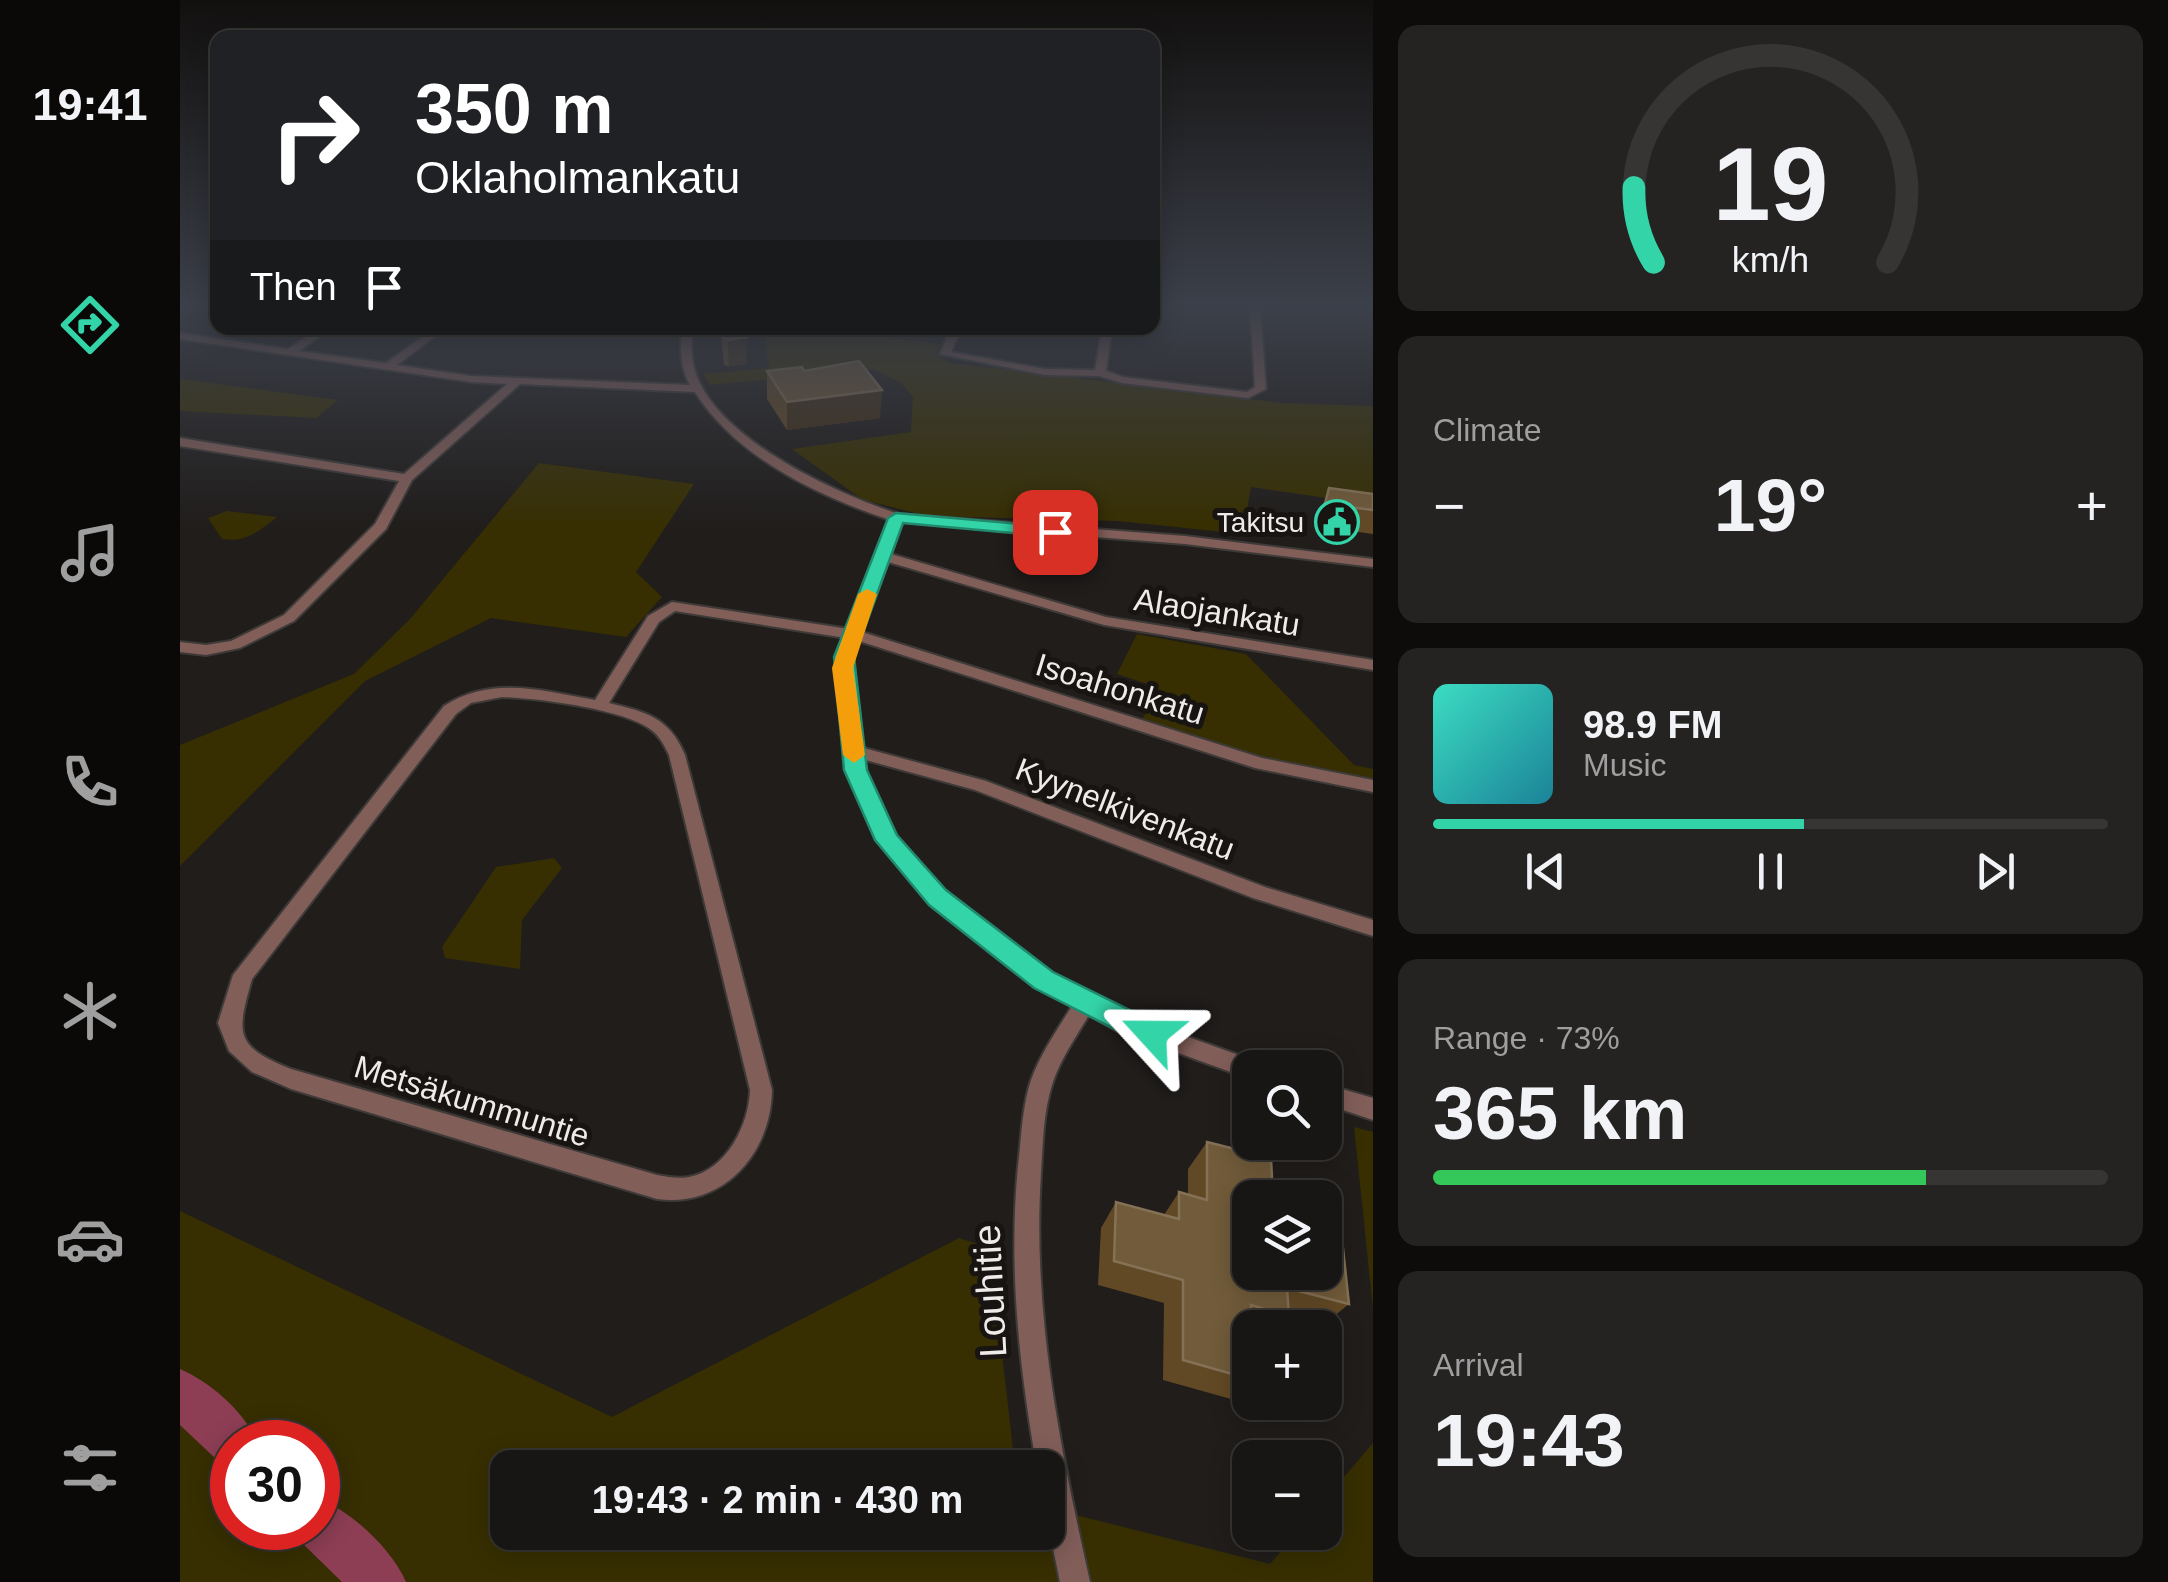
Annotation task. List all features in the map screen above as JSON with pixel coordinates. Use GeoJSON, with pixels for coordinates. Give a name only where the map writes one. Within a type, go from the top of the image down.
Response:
{"type":"FeatureCollection","features":[{"type":"Feature","properties":{"kind":"street"},"geometry":{"type":"LineString","coordinates":[[506,381],[698,389]]}},
{"type":"Feature","properties":{"kind":"street"},"geometry":{"type":"LineString","coordinates":[[695,381],[728,422],[799,476],[838,497],[896,518],[1185,540],[1373,563]]}},
{"type":"Feature","properties":{"kind":"street"},"geometry":{"type":"LineString","coordinates":[[1126,381],[1257,394],[1260,381]]}},
{"type":"Feature","properties":{"kind":"street"},"geometry":{"type":"LineString","coordinates":[[180,648],[235,646],[289,618],[381,526],[407,478],[516,382]]}},
{"type":"Feature","properties":{"kind":"street"},"geometry":{"type":"LineString","coordinates":[[180,442],[407,478]]}},
{"type":"Feature","properties":{"kind":"street"},"geometry":{"type":"LineString","coordinates":[[896,518],[842,668],[856,770],[874,816],[916,876],[1010,958],[1137,1029],[1232,1063]]}},
{"type":"Feature","properties":{"kind":"street","name":"Alaojankatu"},"geometry":{"type":"LineString","coordinates":[[882,556],[1104,621],[1373,664]]}},
{"type":"Feature","properties":{"kind":"street"},"geometry":{"type":"LineString","coordinates":[[599,706],[653,619],[672,606],[852,634]]}},
{"type":"Feature","properties":{"kind":"street","name":"Isoahonkatu"},"geometry":{"type":"LineString","coordinates":[[852,634],[1261,764],[1373,786]]}},
{"type":"Feature","properties":{"kind":"street","name":"Metsäkummuntie"},"geometry":{"type":"LineString","coordinates":[[495,692],[599,706],[658,724],[669,734],[677,755],[761,1090],[757,1122],[729,1164],[699,1186],[678,1190],[657,1187],[290,1079],[262,1068],[244,1055],[229,1023],[243,976],[450,710],[471,696],[495,692]]}},
{"type":"Feature","properties":{"kind":"street","name":"Kyynelkivenkatu"},"geometry":{"type":"LineString","coordinates":[[853,751],[980,785],[1231,883],[1373,928]]}},
{"type":"Feature","properties":{"kind":"street","name":"Louhitie"},"geometry":{"type":"LineString","coordinates":[[1075,1582],[1052,1480],[1030,1344],[1024,1258],[1026,1203],[1040,1088],[1085,1003]]}},
{"type":"Feature","properties":{"kind":"street"},"geometry":{"type":"LineString","coordinates":[[1342,1099],[1373,1109]]}},
{"type":"Feature","properties":{"kind":"shaded area"},"geometry":{"type":"Polygon","coordinates":[[[180,381],[338,400],[316,418],[180,411],[180,381]]]}},
{"type":"Feature","properties":{"kind":"shaded area"},"geometry":{"type":"Polygon","coordinates":[[[707,381],[753,381],[710,385],[707,381]]]}},
{"type":"Feature","properties":{"kind":"shaded area"},"geometry":{"type":"Polygon","coordinates":[[[897,381],[1099,381],[1282,403],[1373,406],[1373,505],[1251,487],[1243,534],[1118,521],[928,516],[863,500],[792,449],[911,432],[913,397],[897,381]]]}},
{"type":"Feature","properties":{"kind":"shaded area"},"geometry":{"type":"Polygon","coordinates":[[[539,463],[694,484],[636,572],[662,597],[626,637],[491,618],[365,681],[180,866],[180,745],[354,674],[410,619],[539,463]]]}},
{"type":"Feature","properties":{"kind":"shaded area"},"geometry":{"type":"Polygon","coordinates":[[[227,511],[277,517],[245,537],[222,539],[208,518],[227,511]]]}},
{"type":"Feature","properties":{"kind":"shaded area"},"geometry":{"type":"Polygon","coordinates":[[[1137,634],[1246,654],[1354,765],[1373,769],[1373,780],[1269,762],[1142,721],[1156,687],[1117,674],[1137,634]]]}},
{"type":"Feature","properties":{"kind":"shaded area"},"geometry":{"type":"Polygon","coordinates":[[[554,858],[562,868],[522,920],[520,969],[445,958],[442,947],[496,867],[554,858]]]}},
{"type":"Feature","properties":{"kind":"shaded area"},"geometry":{"type":"Polygon","coordinates":[[[1354,1127],[1373,1132],[1373,1309],[1354,1127]]]}},
{"type":"Feature","properties":{"kind":"shaded area"},"geometry":{"type":"Polygon","coordinates":[[[180,1211],[612,1417],[959,1238],[990,1248],[1013,1450],[490,1450],[490,1550],[1065,1550],[1065,1512],[1270,1564],[1282,1550],[1342,1550],[1342,1479],[1373,1443],[1373,1582],[180,1582],[180,1211]]]}},
{"type":"Feature","properties":{"kind":"building"},"geometry":{"type":"Polygon","coordinates":[[[773,381],[875,381],[882,390],[787,402],[773,381]]]}},
{"type":"Feature","properties":{"kind":"building"},"geometry":{"type":"Polygon","coordinates":[[[1329,488],[1373,494],[1373,510],[1325,504],[1329,488]]]}},
{"type":"Feature","properties":{"kind":"building"},"geometry":{"type":"Polygon","coordinates":[[[1207,1142],[1232,1148],[1232,1160],[1271,1160],[1272,1180],[1232,1180],[1232,1290],[1287,1290],[1289,1310],[1251,1305],[1251,1310],[1232,1310],[1232,1374],[1183,1360],[1183,1280],[1114,1261],[1116,1202],[1179,1219],[1179,1192],[1207,1200],[1207,1142]]]}},
{"type":"Feature","properties":{"kind":"building"},"geometry":{"type":"Polygon","coordinates":[[[1342,1239],[1349,1304],[1295,1290],[1342,1290],[1342,1239]]]}},
{"type":"Feature","properties":{"kind":"waterway"},"geometry":{"type":"LineString","coordinates":[[180,1392],[210,1420]]}},
{"type":"Feature","properties":{"kind":"waterway"},"geometry":{"type":"LineString","coordinates":[[340,1544],[380,1582]]}},
{"type":"Feature","properties":{"kind":"slow traffic"},"geometry":{"type":"LineString","coordinates":[[854,755],[842,668],[867,594]]}},
{"type":"Feature","properties":{"kind":"place","name":"Takitsu"},"geometry":{"type":"Point","coordinates":[1337,522]}},
{"type":"Feature","properties":{"kind":"route"},"geometry":{"type":"LineString","coordinates":[[1055,532],[896,518],[842,668],[856,770],[887,840],[938,898],[1043,980],[1123,1023],[1152,1034]]}}]}
